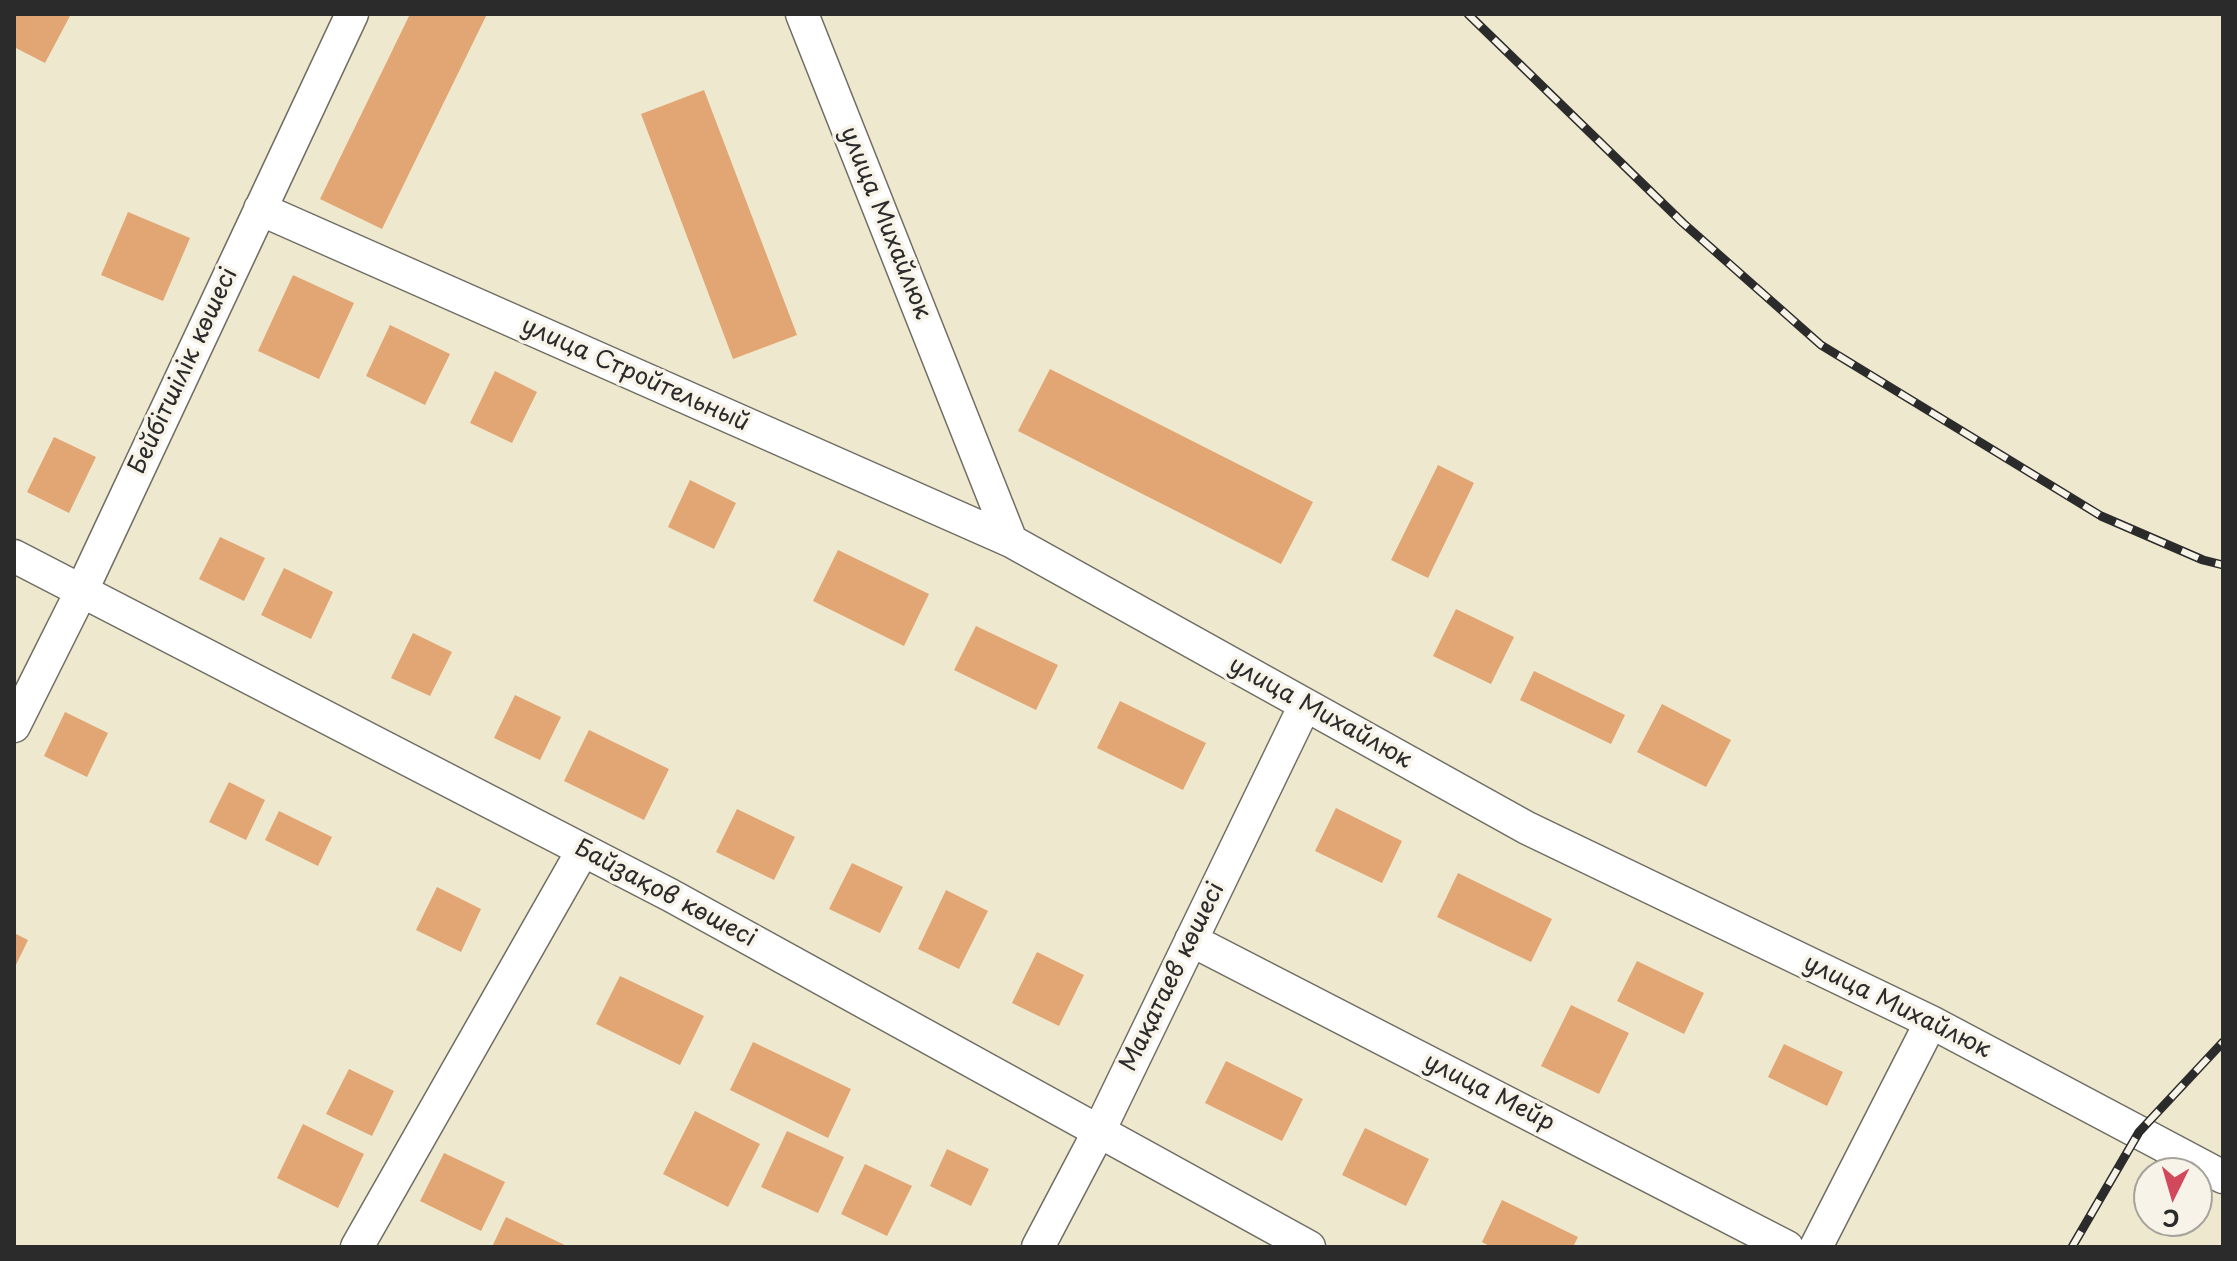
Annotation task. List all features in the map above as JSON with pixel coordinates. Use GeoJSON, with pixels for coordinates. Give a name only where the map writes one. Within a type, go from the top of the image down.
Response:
{"type":"FeatureCollection","features":[{"type":"Feature","properties":{"kind":"street","name":"Бейбітшілік көшесі"},"geometry":{"type":"LineString","coordinates":[[14,726],[82,590],[352,14]]}},
{"type":"Feature","properties":{"kind":"street","name":"улица Михайлюк"},"geometry":{"type":"LineString","coordinates":[[802,14],[1011,541],[1527,828],[1931,1022],[2223,1177]]}},
{"type":"Feature","properties":{"kind":"street","name":"улица Стройтельный"},"geometry":{"type":"LineString","coordinates":[[260,209],[1011,541]]}},
{"type":"Feature","properties":{"kind":"street","name":"Байзақов көшесі"},"geometry":{"type":"LineString","coordinates":[[14,556],[670,895],[1309,1247]]}},
{"type":"Feature","properties":{"kind":"street","name":"Мақатаев көшесі"},"geometry":{"type":"LineString","coordinates":[[1038,1247],[1098,1133],[1305,705]]}},
{"type":"Feature","properties":{"kind":"street"},"geometry":{"type":"LineString","coordinates":[[357,1247],[583,850]]}},
{"type":"Feature","properties":{"kind":"street","name":"улица Мейр"},"geometry":{"type":"LineString","coordinates":[[1191,940],[1787,1247]]}},
{"type":"Feature","properties":{"kind":"street"},"geometry":{"type":"LineString","coordinates":[[1816,1247],[1931,1022]]}},
{"type":"Feature","properties":{"kind":"building"},"geometry":{"type":"Polygon","coordinates":[[[14,14],[71,14],[45,63],[14,47],[14,14]]]}},
{"type":"Feature","properties":{"kind":"building"},"geometry":{"type":"Polygon","coordinates":[[[410,14],[487,14],[382,229],[320,199],[410,14]]]}},
{"type":"Feature","properties":{"kind":"building"},"geometry":{"type":"Polygon","coordinates":[[[704,90],[797,335],[733,359],[641,114],[704,90]]]}},
{"type":"Feature","properties":{"kind":"building"},"geometry":{"type":"Polygon","coordinates":[[[128,212],[190,238],[163,301],[101,275],[128,212]]]}},
{"type":"Feature","properties":{"kind":"building"},"geometry":{"type":"Polygon","coordinates":[[[293,275],[354,303],[319,379],[258,351],[293,275]]]}},
{"type":"Feature","properties":{"kind":"building"},"geometry":{"type":"Polygon","coordinates":[[[390,325],[450,354],[425,405],[366,376],[390,325]]]}},
{"type":"Feature","properties":{"kind":"building"},"geometry":{"type":"Polygon","coordinates":[[[1050,369],[1313,502],[1281,564],[1018,431],[1050,369]]]}},
{"type":"Feature","properties":{"kind":"building"},"geometry":{"type":"Polygon","coordinates":[[[495,371],[537,392],[512,443],[470,423],[495,371]]]}},
{"type":"Feature","properties":{"kind":"building"},"geometry":{"type":"Polygon","coordinates":[[[54,437],[96,457],[69,513],[27,492],[54,437]]]}},
{"type":"Feature","properties":{"kind":"building"},"geometry":{"type":"Polygon","coordinates":[[[1438,465],[1474,483],[1428,578],[1391,560],[1438,465]]]}},
{"type":"Feature","properties":{"kind":"building"},"geometry":{"type":"Polygon","coordinates":[[[690,480],[736,503],[714,549],[668,527],[690,480]]]}},
{"type":"Feature","properties":{"kind":"building"},"geometry":{"type":"Polygon","coordinates":[[[220,537],[265,558],[244,601],[199,579],[220,537]]]}},
{"type":"Feature","properties":{"kind":"building"},"geometry":{"type":"Polygon","coordinates":[[[838,550],[929,594],[904,646],[813,601],[838,550]]]}},
{"type":"Feature","properties":{"kind":"building"},"geometry":{"type":"Polygon","coordinates":[[[284,568],[333,592],[311,639],[261,615],[284,568]]]}},
{"type":"Feature","properties":{"kind":"building"},"geometry":{"type":"Polygon","coordinates":[[[1456,609],[1514,637],[1491,684],[1433,656],[1456,609]]]}},
{"type":"Feature","properties":{"kind":"building"},"geometry":{"type":"Polygon","coordinates":[[[976,626],[1058,665],[1036,710],[954,670],[976,626]]]}},
{"type":"Feature","properties":{"kind":"building"},"geometry":{"type":"Polygon","coordinates":[[[413,633],[452,652],[430,696],[391,678],[413,633]]]}},
{"type":"Feature","properties":{"kind":"building"},"geometry":{"type":"Polygon","coordinates":[[[1534,671],[1625,715],[1611,744],[1520,700],[1534,671]]]}},
{"type":"Feature","properties":{"kind":"building"},"geometry":{"type":"Polygon","coordinates":[[[515,695],[561,717],[540,760],[494,738],[515,695]]]}},
{"type":"Feature","properties":{"kind":"building"},"geometry":{"type":"Polygon","coordinates":[[[1120,701],[1206,743],[1183,790],[1097,748],[1120,701]]]}},
{"type":"Feature","properties":{"kind":"building"},"geometry":{"type":"Polygon","coordinates":[[[1662,704],[1731,740],[1706,787],[1637,752],[1662,704]]]}},
{"type":"Feature","properties":{"kind":"building"},"geometry":{"type":"Polygon","coordinates":[[[65,712],[108,733],[87,777],[44,756],[65,712]]]}},
{"type":"Feature","properties":{"kind":"building"},"geometry":{"type":"Polygon","coordinates":[[[589,730],[669,769],[644,820],[564,781],[589,730]]]}},
{"type":"Feature","properties":{"kind":"building"},"geometry":{"type":"Polygon","coordinates":[[[229,782],[265,800],[246,840],[209,822],[229,782]]]}},
{"type":"Feature","properties":{"kind":"building"},"geometry":{"type":"Polygon","coordinates":[[[1336,808],[1402,841],[1382,883],[1315,851],[1336,808]]]}},
{"type":"Feature","properties":{"kind":"building"},"geometry":{"type":"Polygon","coordinates":[[[737,809],[795,837],[774,880],[716,852],[737,809]]]}},
{"type":"Feature","properties":{"kind":"building"},"geometry":{"type":"Polygon","coordinates":[[[279,811],[332,837],[318,866],[265,840],[279,811]]]}},
{"type":"Feature","properties":{"kind":"building"},"geometry":{"type":"Polygon","coordinates":[[[852,863],[903,887],[880,933],[829,909],[852,863]]]}},
{"type":"Feature","properties":{"kind":"building"},"geometry":{"type":"Polygon","coordinates":[[[1458,873],[1552,919],[1531,962],[1437,917],[1458,873]]]}},
{"type":"Feature","properties":{"kind":"building"},"geometry":{"type":"Polygon","coordinates":[[[437,887],[481,909],[461,952],[416,930],[437,887]]]}},
{"type":"Feature","properties":{"kind":"building"},"geometry":{"type":"Polygon","coordinates":[[[946,890],[988,911],[959,969],[918,949],[946,890]]]}},
{"type":"Feature","properties":{"kind":"building"},"geometry":{"type":"Polygon","coordinates":[[[14,933],[28,940],[14,969],[14,933]]]}},
{"type":"Feature","properties":{"kind":"building"},"geometry":{"type":"Polygon","coordinates":[[[1037,952],[1084,975],[1059,1026],[1012,1003],[1037,952]]]}},
{"type":"Feature","properties":{"kind":"building"},"geometry":{"type":"Polygon","coordinates":[[[1637,961],[1704,993],[1684,1034],[1617,1001],[1637,961]]]}},
{"type":"Feature","properties":{"kind":"building"},"geometry":{"type":"Polygon","coordinates":[[[620,976],[704,1016],[680,1065],[596,1024],[620,976]]]}},
{"type":"Feature","properties":{"kind":"building"},"geometry":{"type":"Polygon","coordinates":[[[1571,1005],[1629,1033],[1599,1094],[1541,1066],[1571,1005]]]}},
{"type":"Feature","properties":{"kind":"building"},"geometry":{"type":"Polygon","coordinates":[[[753,1042],[851,1089],[828,1138],[730,1090],[753,1042]]]}},
{"type":"Feature","properties":{"kind":"building"},"geometry":{"type":"Polygon","coordinates":[[[1784,1044],[1843,1072],[1827,1106],[1768,1077],[1784,1044]]]}},
{"type":"Feature","properties":{"kind":"building"},"geometry":{"type":"Polygon","coordinates":[[[1226,1061],[1303,1099],[1282,1141],[1205,1103],[1226,1061]]]}},
{"type":"Feature","properties":{"kind":"building"},"geometry":{"type":"Polygon","coordinates":[[[349,1069],[394,1091],[372,1136],[326,1114],[349,1069]]]}},
{"type":"Feature","properties":{"kind":"building"},"geometry":{"type":"Polygon","coordinates":[[[695,1111],[760,1144],[728,1207],[663,1174],[695,1111]]]}},
{"type":"Feature","properties":{"kind":"building"},"geometry":{"type":"Polygon","coordinates":[[[303,1124],[364,1154],[338,1208],[277,1178],[303,1124]]]}},
{"type":"Feature","properties":{"kind":"building"},"geometry":{"type":"Polygon","coordinates":[[[1365,1128],[1429,1159],[1406,1206],[1342,1175],[1365,1128]]]}},
{"type":"Feature","properties":{"kind":"building"},"geometry":{"type":"Polygon","coordinates":[[[787,1131],[844,1157],[818,1213],[761,1187],[787,1131]]]}},
{"type":"Feature","properties":{"kind":"building"},"geometry":{"type":"Polygon","coordinates":[[[947,1149],[989,1169],[971,1206],[930,1186],[947,1149]]]}},
{"type":"Feature","properties":{"kind":"building"},"geometry":{"type":"Polygon","coordinates":[[[444,1153],[505,1182],[481,1231],[420,1201],[444,1153]]]}},
{"type":"Feature","properties":{"kind":"building"},"geometry":{"type":"Polygon","coordinates":[[[865,1164],[912,1186],[887,1236],[841,1214],[865,1164]]]}},
{"type":"Feature","properties":{"kind":"building"},"geometry":{"type":"Polygon","coordinates":[[[1502,1200],[1578,1237],[1573,1247],[1491,1247],[1482,1242],[1502,1200]]]}},
{"type":"Feature","properties":{"kind":"building"},"geometry":{"type":"Polygon","coordinates":[[[506,1217],[569,1247],[492,1247],[506,1217]]]}},
{"type":"Feature","properties":{"kind":"railway"},"geometry":{"type":"LineString","coordinates":[[1468,14],[1683,223],[1821,345],[2101,516],[2203,560],[2223,565]]}},
{"type":"Feature","properties":{"kind":"railway"},"geometry":{"type":"LineString","coordinates":[[2072,1247],[2139,1132],[2223,1042]]}}]}
